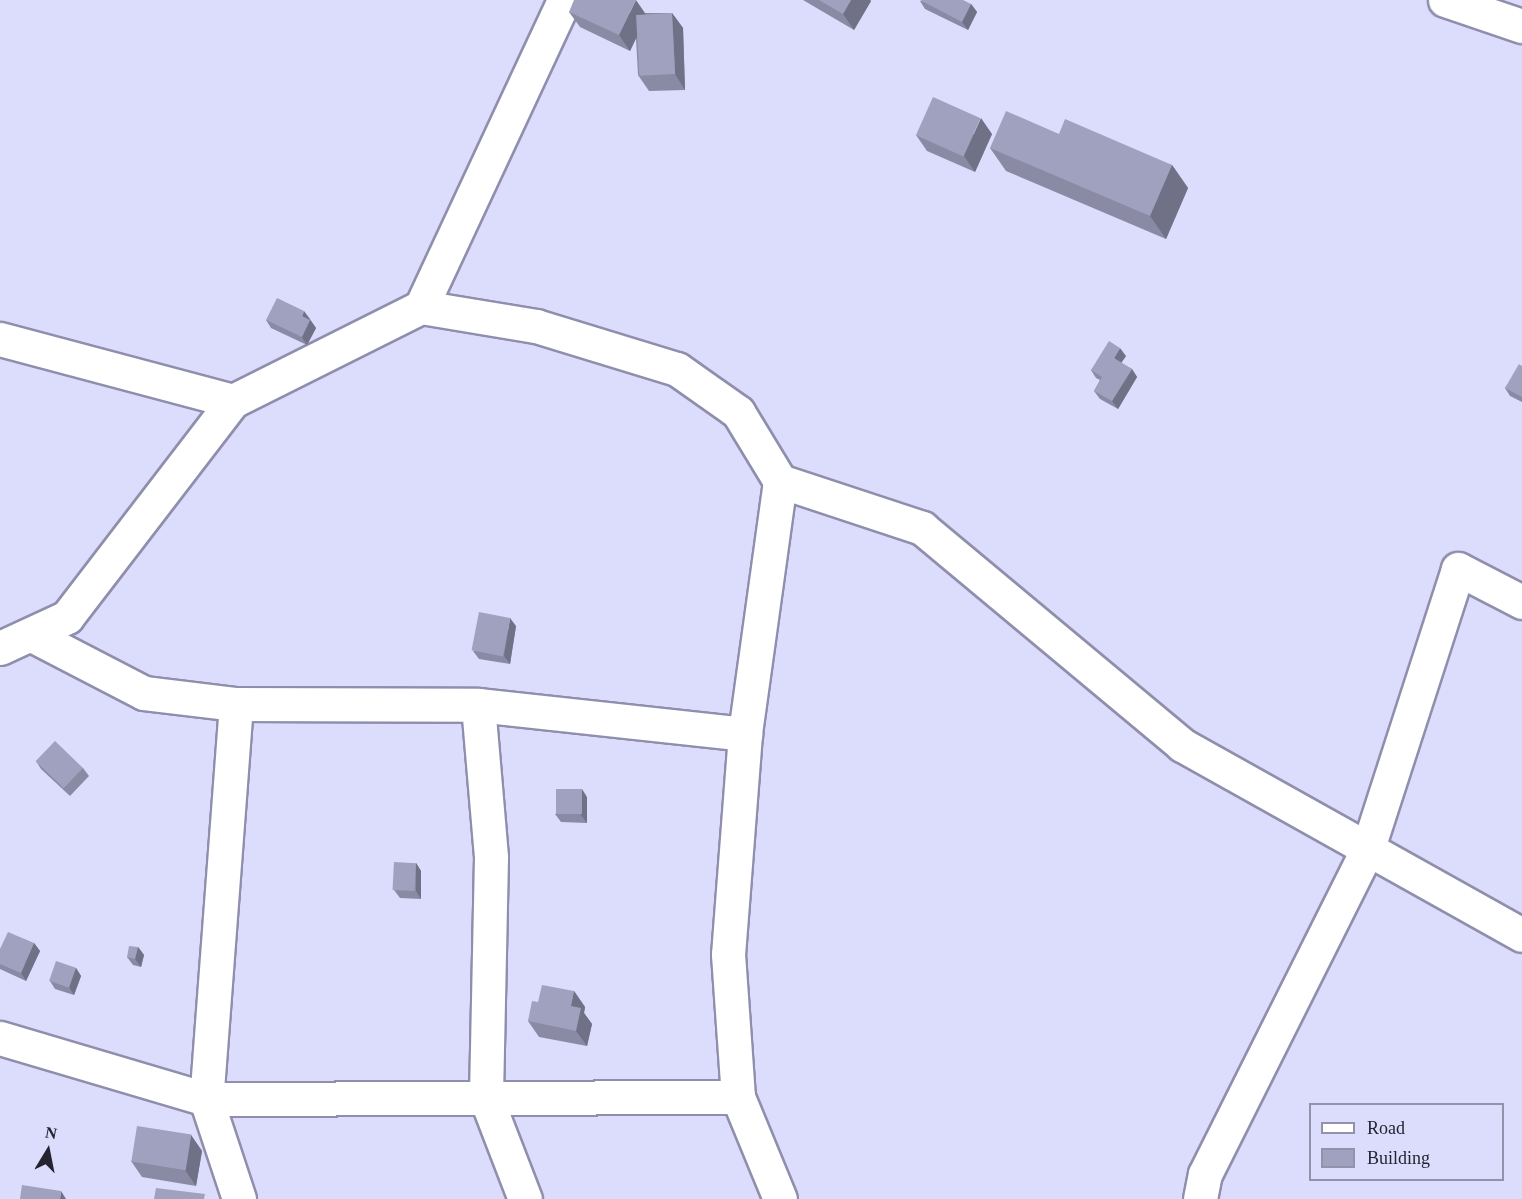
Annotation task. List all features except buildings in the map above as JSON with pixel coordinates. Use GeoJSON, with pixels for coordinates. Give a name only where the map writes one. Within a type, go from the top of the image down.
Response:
{"type":"FeatureCollection","features":[{"type":"Feature","properties":{"kind":"street"},"geometry":{"type":"LineString","coordinates":[[421,307],[564,0]]}},
{"type":"Feature","properties":{"kind":"street"},"geometry":{"type":"LineString","coordinates":[[1445,0],[1522,26]]}},
{"type":"Feature","properties":{"kind":"street"},"geometry":{"type":"LineString","coordinates":[[12,640],[67,617],[233,400],[421,307],[536,326],[678,369],[738,412],[780,481],[745,734],[728,954],[738,1097],[780,1199]]}},
{"type":"Feature","properties":{"kind":"street"},"geometry":{"type":"LineString","coordinates":[[0,339],[233,400]]}},
{"type":"Feature","properties":{"kind":"street"},"geometry":{"type":"LineString","coordinates":[[780,481],[922,528],[1182,745],[1366,851],[1522,935]]}},
{"type":"Feature","properties":{"kind":"street"},"geometry":{"type":"LineString","coordinates":[[1200,1199],[1205,1174],[1366,851],[1458,569],[1522,602]]}},
{"type":"Feature","properties":{"kind":"street"},"geometry":{"type":"LineString","coordinates":[[12,640],[144,693],[236,704],[478,705],[745,734]]}},
{"type":"Feature","properties":{"kind":"street"},"geometry":{"type":"LineString","coordinates":[[236,704],[206,1099],[239,1199]]}},
{"type":"Feature","properties":{"kind":"street"},"geometry":{"type":"LineString","coordinates":[[478,705],[491,857],[486,1098],[525,1199]]}},
{"type":"Feature","properties":{"kind":"street"},"geometry":{"type":"LineString","coordinates":[[0,1038],[206,1099],[738,1097]]}}]}
